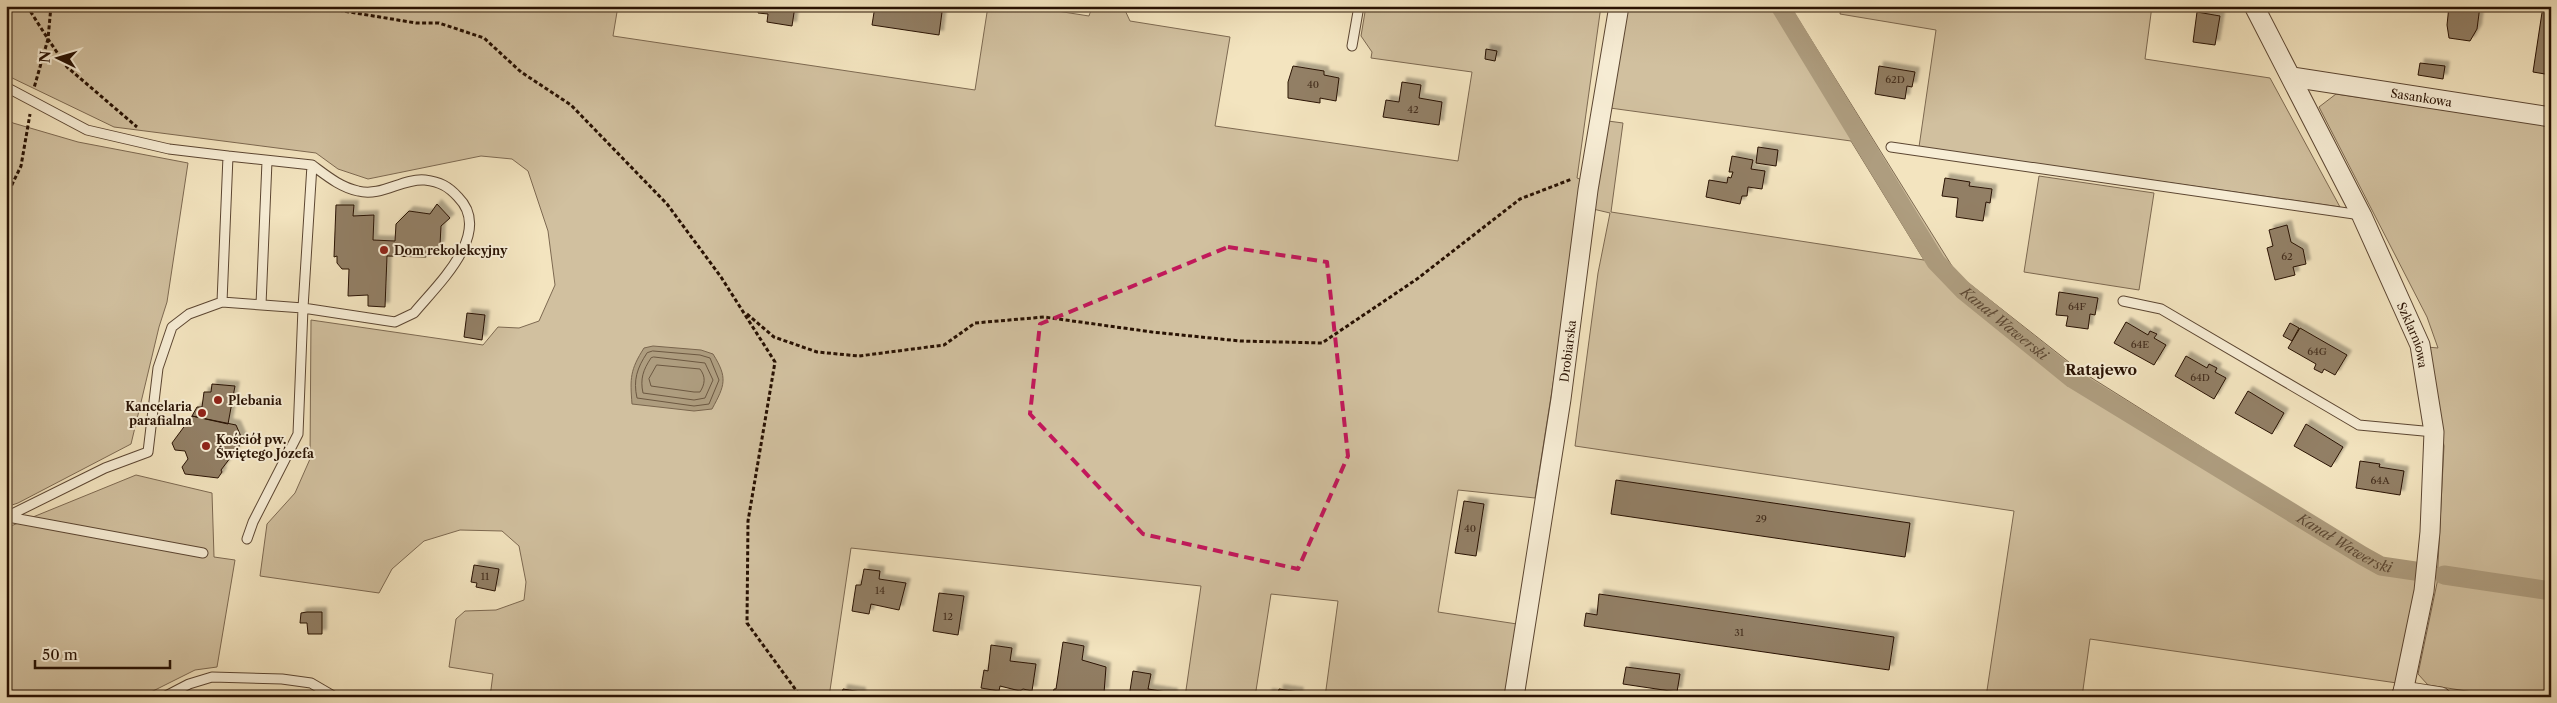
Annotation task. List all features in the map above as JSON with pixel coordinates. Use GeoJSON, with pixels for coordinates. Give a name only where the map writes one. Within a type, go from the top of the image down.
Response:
{"type":"FeatureCollection","features":[{"type":"Feature","properties":{"kind":"street","name":"Drobiarska"},"geometry":{"type":"LineString","coordinates":[[1514,697],[1560,408],[1591,171],[1619,6]]}},
{"type":"Feature","properties":{"kind":"street","name":"Szklarniowa"},"geometry":{"type":"LineString","coordinates":[[2254,6],[2362,216],[2420,346],[2434,432],[2424,591],[2402,694]]}},
{"type":"Feature","properties":{"kind":"street","name":"Sasankowa"},"geometry":{"type":"LineString","coordinates":[[2292,78],[2551,116]]}},
{"type":"Feature","properties":{"kind":"street"},"geometry":{"type":"LineString","coordinates":[[2402,694],[2441,697]]}},
{"type":"Feature","properties":{"kind":"lane"},"geometry":{"type":"LineString","coordinates":[[1352,46],[1359,6]]}},
{"type":"Feature","properties":{"kind":"lane"},"geometry":{"type":"LineString","coordinates":[[6,88],[87,130],[169,149],[312,165],[337,184],[359,191],[375,192],[407,182],[424,180],[443,184],[463,201],[470,214],[470,232],[461,255],[414,313],[404,320],[395,322],[303,308],[222,302],[189,314],[172,327],[158,368],[148,452],[105,468],[7,517]]}},
{"type":"Feature","properties":{"kind":"lane"},"geometry":{"type":"LineString","coordinates":[[1891,147],[2362,216]]}},
{"type":"Feature","properties":{"kind":"lane"},"geometry":{"type":"LineString","coordinates":[[222,302],[228,156]]}},
{"type":"Feature","properties":{"kind":"lane"},"geometry":{"type":"LineString","coordinates":[[261,305],[267,161]]}},
{"type":"Feature","properties":{"kind":"lane"},"geometry":{"type":"LineString","coordinates":[[247,539],[253,522],[298,434],[303,308],[312,165]]}},
{"type":"Feature","properties":{"kind":"lane"},"geometry":{"type":"LineString","coordinates":[[2123,301],[2161,309],[2359,425],[2434,432]]}},
{"type":"Feature","properties":{"kind":"lane"},"geometry":{"type":"LineString","coordinates":[[7,517],[203,553]]}},
{"type":"Feature","properties":{"kind":"lane"},"geometry":{"type":"LineString","coordinates":[[164,697],[189,684],[212,677],[282,679],[311,683],[335,697]]}},
{"type":"Feature","properties":{"kind":"path"},"geometry":{"type":"LineString","coordinates":[[51,6],[48,39],[67,67],[140,129]]}},
{"type":"Feature","properties":{"kind":"path"},"geometry":{"type":"LineString","coordinates":[[313,6],[416,23],[439,23],[484,38],[521,72],[571,105],[667,204],[722,276],[775,362],[748,521],[747,623],[801,697]]}},
{"type":"Feature","properties":{"kind":"path"},"geometry":{"type":"LineString","coordinates":[[745,312],[774,337],[817,352],[859,356],[944,345],[974,323],[1044,317],[1152,332],[1240,341],[1322,343],[1417,279],[1520,200],[1591,171]]}},
{"type":"Feature","properties":{"kind":"highlighted area"},"geometry":{"type":"Polygon","coordinates":[[[1228,247],[1327,262],[1348,456],[1298,569],[1143,534],[1030,414],[1040,324],[1228,247]]]}},
{"type":"Feature","properties":{"kind":"shaded area"},"geometry":{"type":"Polygon","coordinates":[[[1108,5],[1123,6],[1130,21],[1230,37],[1215,126],[1458,161],[1472,72],[1371,58],[1372,52],[1361,36],[1366,6],[1601,6],[1577,178],[1585,181],[1535,498],[1458,490],[1438,612],[1517,624],[1507,697],[1325,697],[1338,601],[1271,594],[1255,697],[1185,697],[1201,586],[851,548],[829,697],[490,697],[493,674],[449,667],[456,619],[465,611],[496,610],[524,600],[526,582],[519,546],[502,531],[460,530],[424,541],[392,569],[379,593],[260,576],[267,524],[295,493],[310,459],[311,320],[483,345],[498,327],[519,328],[539,321],[555,285],[548,231],[528,171],[512,159],[481,156],[368,179],[338,169],[316,153],[114,127],[6,75],[6,6],[618,6],[613,36],[975,90],[988,6],[1025,6],[1089,16],[1098,7],[1108,5]]]}},
{"type":"Feature","properties":{"kind":"shaded area"},"geometry":{"type":"Polygon","coordinates":[[[1626,6],[1790,6],[1957,274],[2079,370],[2378,558],[2420,566],[2397,683],[2090,639],[2082,697],[1986,697],[2014,511],[1575,446],[1598,273],[1610,213],[1593,209],[1608,121],[1623,123],[1611,212],[1924,260],[1851,141],[1610,108],[1626,6]]]}},
{"type":"Feature","properties":{"kind":"shaded area"},"geometry":{"type":"Polygon","coordinates":[[[1841,6],[2152,6],[2145,59],[2270,78],[2340,207],[1919,147],[1936,30],[1840,14],[1841,6]]]}},
{"type":"Feature","properties":{"kind":"shaded area"},"geometry":{"type":"Polygon","coordinates":[[[2336,94],[2551,126],[2551,697],[2505,697],[2428,685],[2418,674],[2437,583],[2444,446],[2427,347],[2438,348],[2427,317],[2319,107],[2336,94]]]}},
{"type":"Feature","properties":{"kind":"shaded area"},"geometry":{"type":"Polygon","coordinates":[[[6,116],[13,123],[78,142],[188,163],[167,302],[159,327],[131,444],[18,503],[6,507],[6,116]]]}},
{"type":"Feature","properties":{"kind":"shaded area"},"geometry":{"type":"Polygon","coordinates":[[[2039,176],[2154,193],[2139,290],[2024,272],[2039,176]]]}},
{"type":"Feature","properties":{"kind":"shaded area"},"geometry":{"type":"Polygon","coordinates":[[[136,475],[212,493],[214,557],[235,560],[217,667],[195,670],[141,697],[6,697],[6,528],[136,475]]]}},
{"type":"Feature","properties":{"kind":"water"},"geometry":{"type":"Polygon","coordinates":[[[653,346],[701,350],[713,354],[721,369],[723,381],[720,394],[712,409],[694,411],[632,404],[631,381],[636,362],[644,348],[653,346]]]}},
{"type":"Feature","properties":{"kind":"building"},"geometry":{"type":"Polygon","coordinates":[[[641,6],[674,6],[673,11],[641,6]]]}},
{"type":"Feature","properties":{"kind":"building"},"geometry":{"type":"Polygon","coordinates":[[[759,6],[795,6],[792,26],[767,22],[768,14],[758,13],[759,6]]]}},
{"type":"Feature","properties":{"kind":"building"},"geometry":{"type":"Polygon","coordinates":[[[875,6],[901,6],[942,12],[939,35],[872,25],[875,6]]]}},
{"type":"Feature","properties":{"kind":"building"},"geometry":{"type":"Polygon","coordinates":[[[2449,6],[2480,6],[2477,29],[2470,41],[2449,38],[2447,25],[2449,6]]]}},
{"type":"Feature","properties":{"kind":"building"},"geometry":{"type":"Polygon","coordinates":[[[2543,6],[2551,6],[2551,75],[2533,72],[2543,6]]]}},
{"type":"Feature","properties":{"kind":"building"},"geometry":{"type":"Polygon","coordinates":[[[2197,12],[2220,16],[2215,45],[2193,42],[2197,12]]]}},
{"type":"Feature","properties":{"kind":"building"},"geometry":{"type":"Polygon","coordinates":[[[1486,49],[1497,51],[1495,61],[1485,59],[1486,49]]]}},
{"type":"Feature","properties":{"kind":"building"},"geometry":{"type":"Polygon","coordinates":[[[2420,63],[2445,66],[2443,79],[2418,75],[2420,63]]]}},
{"type":"Feature","properties":{"kind":"building"},"geometry":{"type":"Polygon","coordinates":[[[1293,66],[1324,71],[1324,75],[1339,78],[1336,101],[1320,98],[1320,103],[1288,98],[1288,82],[1293,66]]]}},
{"type":"Feature","properties":{"kind":"building"},"geometry":{"type":"Polygon","coordinates":[[[1879,66],[1915,72],[1912,87],[1907,86],[1905,99],[1875,94],[1879,66]]]}},
{"type":"Feature","properties":{"kind":"building"},"geometry":{"type":"Polygon","coordinates":[[[1402,82],[1421,85],[1419,98],[1442,102],[1439,125],[1383,117],[1386,100],[1399,102],[1402,82]]]}},
{"type":"Feature","properties":{"kind":"building"},"geometry":{"type":"Polygon","coordinates":[[[1758,147],[1778,150],[1776,166],[1756,163],[1758,147]]]}},
{"type":"Feature","properties":{"kind":"building"},"geometry":{"type":"Polygon","coordinates":[[[1732,156],[1753,160],[1751,169],[1765,171],[1762,189],[1748,187],[1747,196],[1742,196],[1740,204],[1706,197],[1709,180],[1727,183],[1728,177],[1731,178],[1733,172],[1729,172],[1732,156]]]}},
{"type":"Feature","properties":{"kind":"building"},"geometry":{"type":"Polygon","coordinates":[[[1945,178],[1970,182],[1969,186],[1992,189],[1990,203],[1986,202],[1983,221],[1956,217],[1958,198],[1942,196],[1945,178]]]}},
{"type":"Feature","properties":{"kind":"building","name":"Dom rekolekcyjny"},"geometry":{"type":"Polygon","coordinates":[[[437,204],[450,218],[441,226],[440,245],[426,257],[387,256],[385,307],[368,306],[368,295],[348,296],[349,269],[342,269],[337,263],[337,256],[334,257],[336,205],[354,205],[353,216],[374,215],[373,240],[395,241],[396,224],[409,211],[430,214],[437,204]]]}},
{"type":"Feature","properties":{"kind":"building"},"geometry":{"type":"Polygon","coordinates":[[[2287,225],[2291,242],[2303,249],[2306,264],[2293,267],[2295,275],[2275,280],[2267,248],[2273,246],[2269,230],[2287,225]]]}},
{"type":"Feature","properties":{"kind":"building"},"geometry":{"type":"Polygon","coordinates":[[[2059,292],[2098,298],[2095,315],[2090,314],[2088,329],[2066,326],[2068,316],[2056,315],[2059,292]]]}},
{"type":"Feature","properties":{"kind":"building"},"geometry":{"type":"Polygon","coordinates":[[[467,313],[485,315],[482,340],[464,337],[467,313]]]}},
{"type":"Feature","properties":{"kind":"building"},"geometry":{"type":"Polygon","coordinates":[[[2126,322],[2148,335],[2150,331],[2157,334],[2154,338],[2166,345],[2154,365],[2114,343],[2126,322]]]}},
{"type":"Feature","properties":{"kind":"building"},"geometry":{"type":"Polygon","coordinates":[[[2290,323],[2299,328],[2292,341],[2283,336],[2290,323]]]}},
{"type":"Feature","properties":{"kind":"building"},"geometry":{"type":"Polygon","coordinates":[[[2300,328],[2347,355],[2335,375],[2324,369],[2322,373],[2314,369],[2316,364],[2288,348],[2300,328]]]}},
{"type":"Feature","properties":{"kind":"building"},"geometry":{"type":"Polygon","coordinates":[[[2186,356],[2207,368],[2209,364],[2217,368],[2215,372],[2226,378],[2214,399],[2175,376],[2186,356]]]}},
{"type":"Feature","properties":{"kind":"building","name":"Plebania"},"geometry":{"type":"Polygon","coordinates":[[[212,384],[235,386],[228,424],[192,416],[197,407],[202,407],[204,392],[211,392],[212,384]]]}},
{"type":"Feature","properties":{"kind":"building"},"geometry":{"type":"Polygon","coordinates":[[[2248,391],[2284,413],[2272,434],[2235,413],[2248,391]]]}},
{"type":"Feature","properties":{"kind":"building","name":"Kościół pw. Świętego Józefa"},"geometry":{"type":"Polygon","coordinates":[[[192,416],[236,425],[243,441],[221,470],[222,472],[218,478],[185,474],[182,467],[188,459],[185,451],[175,450],[172,443],[192,416]]]}},
{"type":"Feature","properties":{"kind":"building"},"geometry":{"type":"Polygon","coordinates":[[[2306,424],[2343,447],[2331,467],[2294,446],[2306,424]]]}},
{"type":"Feature","properties":{"kind":"building"},"geometry":{"type":"Polygon","coordinates":[[[2360,461],[2380,464],[2379,467],[2404,471],[2400,495],[2356,488],[2360,461]]]}},
{"type":"Feature","properties":{"kind":"building"},"geometry":{"type":"Polygon","coordinates":[[[1616,480],[1910,523],[1905,557],[1611,514],[1616,480]]]}},
{"type":"Feature","properties":{"kind":"building"},"geometry":{"type":"Polygon","coordinates":[[[1464,501],[1484,504],[1476,556],[1455,553],[1464,501]]]}},
{"type":"Feature","properties":{"kind":"building"},"geometry":{"type":"Polygon","coordinates":[[[474,565],[499,569],[495,591],[476,587],[477,583],[471,582],[474,565]]]}},
{"type":"Feature","properties":{"kind":"building"},"geometry":{"type":"Polygon","coordinates":[[[864,569],[880,571],[879,579],[906,583],[899,610],[871,604],[869,614],[852,611],[856,585],[861,585],[864,569]]]}},
{"type":"Feature","properties":{"kind":"building"},"geometry":{"type":"Polygon","coordinates":[[[939,593],[964,596],[958,635],[933,631],[939,593]]]}},
{"type":"Feature","properties":{"kind":"building"},"geometry":{"type":"Polygon","coordinates":[[[1599,594],[1894,637],[1889,670],[1584,626],[1586,613],[1597,615],[1599,594]]]}},
{"type":"Feature","properties":{"kind":"building"},"geometry":{"type":"Polygon","coordinates":[[[322,612],[322,634],[308,634],[307,623],[300,623],[301,613],[322,612]]]}},
{"type":"Feature","properties":{"kind":"building"},"geometry":{"type":"Polygon","coordinates":[[[1063,642],[1084,646],[1082,660],[1106,667],[1104,693],[1101,692],[1100,697],[1081,697],[1082,694],[1073,693],[1072,697],[1052,697],[1054,689],[1056,689],[1063,642]]]}},
{"type":"Feature","properties":{"kind":"building"},"geometry":{"type":"Polygon","coordinates":[[[991,645],[1012,648],[1010,661],[1036,664],[1032,691],[1023,689],[1020,691],[1000,686],[999,691],[981,688],[984,670],[988,671],[991,645]]]}},
{"type":"Feature","properties":{"kind":"building"},"geometry":{"type":"Polygon","coordinates":[[[1626,667],[1680,674],[1677,692],[1623,684],[1626,667]]]}},
{"type":"Feature","properties":{"kind":"building"},"geometry":{"type":"Polygon","coordinates":[[[1133,671],[1151,674],[1148,689],[1173,693],[1173,697],[1129,697],[1133,671]]]}},
{"type":"Feature","properties":{"kind":"building"},"geometry":{"type":"Polygon","coordinates":[[[843,689],[861,692],[861,697],[841,697],[843,689]]]}},
{"type":"Feature","properties":{"kind":"building"},"geometry":{"type":"Polygon","coordinates":[[[1279,689],[1299,692],[1298,697],[1267,697],[1268,693],[1278,695],[1279,689]]]}},
{"type":"Feature","properties":{"kind":"waterway","name":"Kanał Wawerski"},"geometry":{"type":"LineString","coordinates":[[1780,6],[1936,262],[1963,290],[2073,379],[2363,556],[2381,566],[2415,571]]}},
{"type":"Feature","properties":{"kind":"waterway","name":"Kanał Wawerski"},"geometry":{"type":"LineString","coordinates":[[2444,575],[2551,591]]}},
{"type":"Feature","properties":{"kind":"place","name":"Dom rekolekcyjny"},"geometry":{"type":"Point","coordinates":[384,250]}},
{"type":"Feature","properties":{"kind":"place","name":"Plebania"},"geometry":{"type":"Point","coordinates":[218,400]}},
{"type":"Feature","properties":{"kind":"place","name":"Kancelaria parafialna"},"geometry":{"type":"Point","coordinates":[202,413]}},
{"type":"Feature","properties":{"kind":"place","name":"Kościół pw. Świętego Józefa"},"geometry":{"type":"Point","coordinates":[206,446]}},
{"type":"Feature","properties":{"kind":"district","name":"Ratajewo"},"geometry":{"type":"Point","coordinates":[2101,369]}}]}
